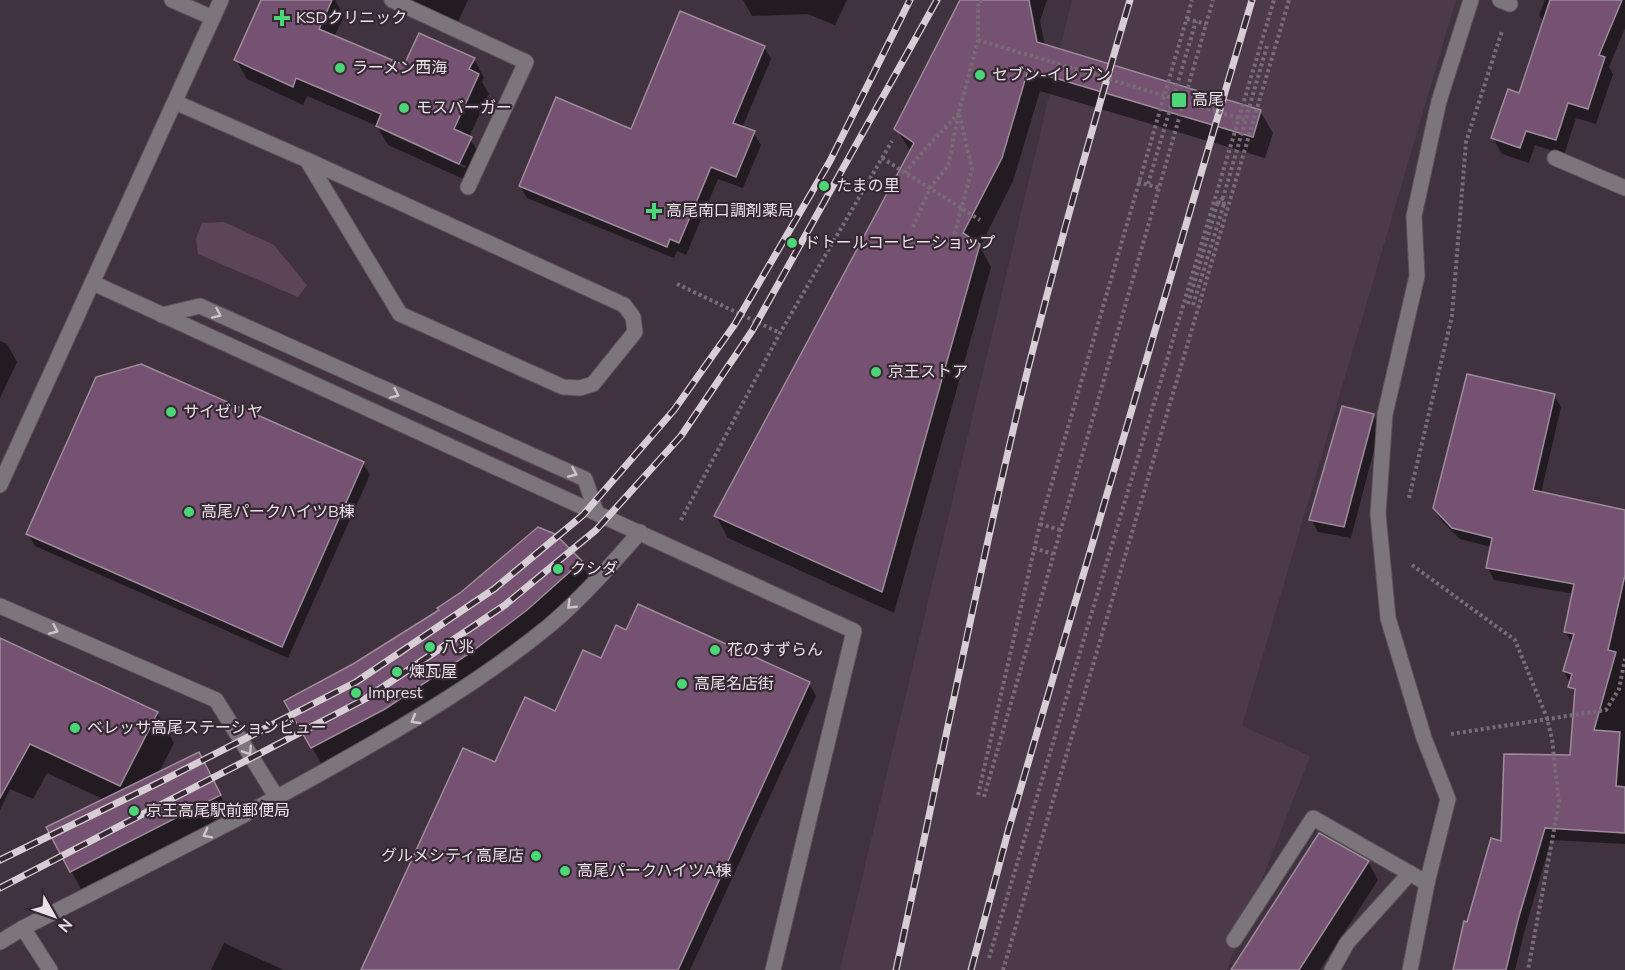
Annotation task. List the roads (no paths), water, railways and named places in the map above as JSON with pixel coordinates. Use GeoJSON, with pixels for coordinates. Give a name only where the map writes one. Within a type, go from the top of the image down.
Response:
{"type":"FeatureCollection","features":[{"type":"Feature","properties":{"kind":"street"},"geometry":{"type":"LineString","coordinates":[[172,0],[213,18]]}},
{"type":"Feature","properties":{"kind":"street"},"geometry":{"type":"LineString","coordinates":[[0,485],[222,0]]}},
{"type":"Feature","properties":{"kind":"street"},"geometry":{"type":"LineString","coordinates":[[392,0],[525,62],[468,187]]}},
{"type":"Feature","properties":{"kind":"street"},"geometry":{"type":"LineString","coordinates":[[1410,970],[1427,883],[1448,799],[1424,738],[1388,618],[1378,514],[1385,414],[1417,276],[1414,216],[1439,101],[1471,0]]}},
{"type":"Feature","properties":{"kind":"street"},"geometry":{"type":"LineString","coordinates":[[175,102],[307,160],[624,305],[633,317],[635,332],[593,384],[580,388],[563,387],[400,314],[307,160]]}},
{"type":"Feature","properties":{"kind":"street"},"geometry":{"type":"LineString","coordinates":[[1555,158],[1625,188]]}},
{"type":"Feature","properties":{"kind":"street"},"geometry":{"type":"LineString","coordinates":[[93,283],[854,631],[773,970]]}},
{"type":"Feature","properties":{"kind":"street"},"geometry":{"type":"LineString","coordinates":[[162,315],[200,306],[585,479],[596,512]]}},
{"type":"Feature","properties":{"kind":"street"},"geometry":{"type":"LineString","coordinates":[[0,942],[23,928],[277,798],[426,714],[550,625],[607,570],[640,532]]}},
{"type":"Feature","properties":{"kind":"street"},"geometry":{"type":"LineString","coordinates":[[0,606],[216,700],[277,798]]}},
{"type":"Feature","properties":{"kind":"street"},"geometry":{"type":"LineString","coordinates":[[1234,940],[1313,818],[1427,883]]}},
{"type":"Feature","properties":{"kind":"street"},"geometry":{"type":"LineString","coordinates":[[1332,970],[1347,943],[1410,873]]}},
{"type":"Feature","properties":{"kind":"street"},"geometry":{"type":"LineString","coordinates":[[23,928],[50,970]]}},
{"type":"Feature","properties":{"kind":"railway"},"geometry":{"type":"LineString","coordinates":[[0,860],[356,682],[494,589],[583,515],[674,410],[735,324],[830,161],[910,0]]}},
{"type":"Feature","properties":{"kind":"railway"},"geometry":{"type":"LineString","coordinates":[[0,888],[365,699],[505,605],[596,530],[681,436],[752,331],[937,0]]}},
{"type":"Feature","properties":{"kind":"railway"},"geometry":{"type":"LineString","coordinates":[[896,970],[972,611],[1021,397],[1073,198],[1130,0]]}},
{"type":"Feature","properties":{"kind":"railway"},"geometry":{"type":"LineString","coordinates":[[971,970],[1009,828],[1252,0]]}},
{"type":"Feature","properties":{"kind":"place","name":"KSDクリニック"},"geometry":{"type":"Point","coordinates":[282,18]}},
{"type":"Feature","properties":{"kind":"place","name":"ラーメン西海"},"geometry":{"type":"Point","coordinates":[340,68]}},
{"type":"Feature","properties":{"kind":"place","name":"セブン-イレブン"},"geometry":{"type":"Point","coordinates":[980,75]}},
{"type":"Feature","properties":{"kind":"place","name":"高尾"},"geometry":{"type":"Point","coordinates":[1179,100]}},
{"type":"Feature","properties":{"kind":"place","name":"モスバーガー"},"geometry":{"type":"Point","coordinates":[404,108]}},
{"type":"Feature","properties":{"kind":"place","name":"たまの里"},"geometry":{"type":"Point","coordinates":[824,186]}},
{"type":"Feature","properties":{"kind":"place","name":"高尾南口調剤薬局"},"geometry":{"type":"Point","coordinates":[654,211]}},
{"type":"Feature","properties":{"kind":"place","name":"ドトールコーヒーショップ"},"geometry":{"type":"Point","coordinates":[792,243]}},
{"type":"Feature","properties":{"kind":"place","name":"京王ストア"},"geometry":{"type":"Point","coordinates":[876,372]}},
{"type":"Feature","properties":{"kind":"place","name":"サイゼリヤ"},"geometry":{"type":"Point","coordinates":[171,412]}},
{"type":"Feature","properties":{"kind":"place","name":"高尾パークハイツB棟"},"geometry":{"type":"Point","coordinates":[189,512]}},
{"type":"Feature","properties":{"kind":"place","name":"クシダ"},"geometry":{"type":"Point","coordinates":[558,569]}},
{"type":"Feature","properties":{"kind":"place","name":"八兆"},"geometry":{"type":"Point","coordinates":[430,647]}},
{"type":"Feature","properties":{"kind":"place","name":"花のすずらん"},"geometry":{"type":"Point","coordinates":[715,650]}},
{"type":"Feature","properties":{"kind":"place","name":"煉瓦屋"},"geometry":{"type":"Point","coordinates":[397,672]}},
{"type":"Feature","properties":{"kind":"place","name":"高尾名店街"},"geometry":{"type":"Point","coordinates":[682,684]}},
{"type":"Feature","properties":{"kind":"place","name":"Imprest"},"geometry":{"type":"Point","coordinates":[356,693]}},
{"type":"Feature","properties":{"kind":"place","name":"ベレッサ高尾ステーションビュー"},"geometry":{"type":"Point","coordinates":[75,728]}},
{"type":"Feature","properties":{"kind":"place","name":"京王高尾駅前郵便局"},"geometry":{"type":"Point","coordinates":[134,811]}},
{"type":"Feature","properties":{"kind":"place","name":"グルメシティ高尾店"},"geometry":{"type":"Point","coordinates":[536,856]}},
{"type":"Feature","properties":{"kind":"place","name":"高尾パークハイツA棟"},"geometry":{"type":"Point","coordinates":[565,871]}}]}
